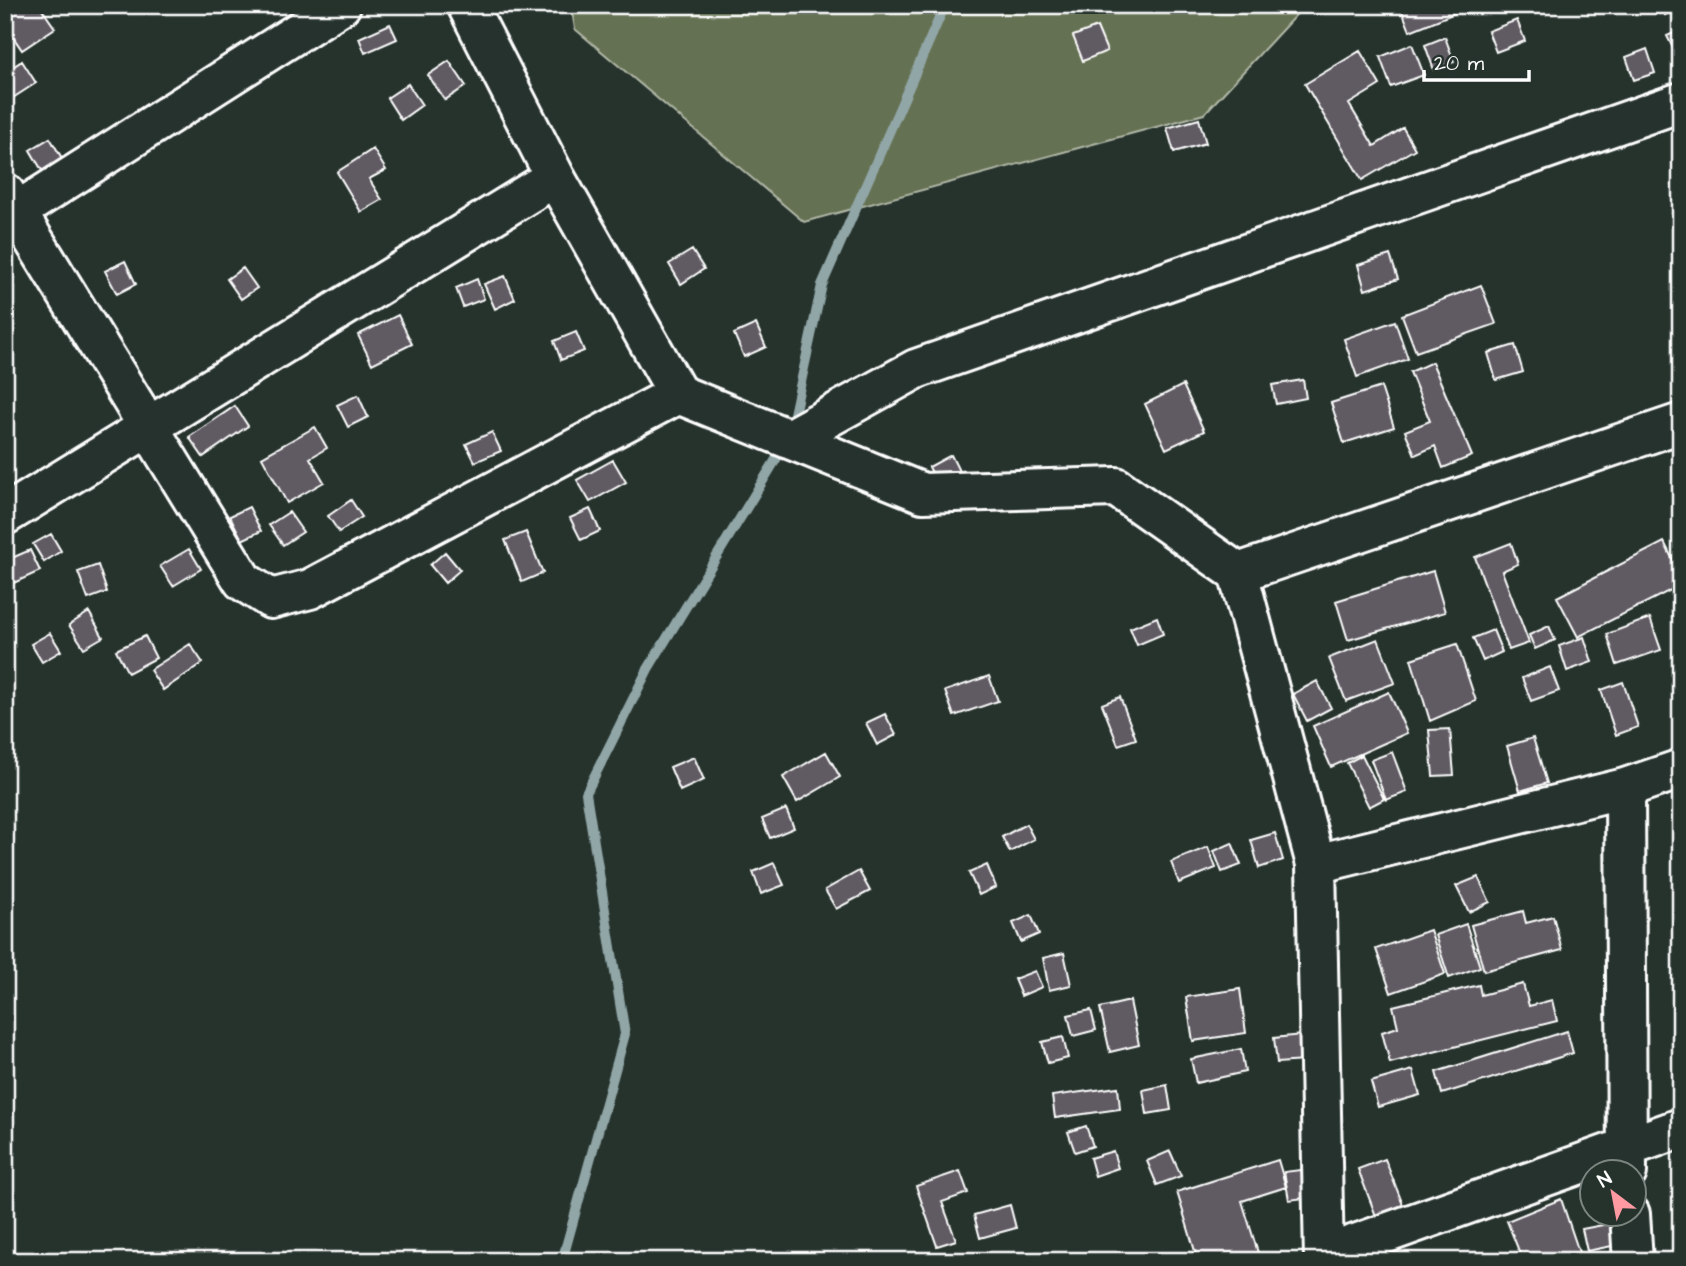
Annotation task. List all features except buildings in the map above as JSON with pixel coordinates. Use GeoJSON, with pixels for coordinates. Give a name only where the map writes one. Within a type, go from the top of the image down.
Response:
{"type":"FeatureCollection","features":[{"type":"Feature","properties":{"kind":"street"},"geometry":{"type":"LineString","coordinates":[[341,5],[9,208],[149,427],[243,581],[271,599],[310,589],[678,394]]}},
{"type":"Feature","properties":{"kind":"street"},"geometry":{"type":"LineString","coordinates":[[467,5],[555,177],[678,394],[923,494],[1116,487],[1238,573],[1316,864],[1324,1258],[1578,1176]]}},
{"type":"Feature","properties":{"kind":"street"},"geometry":{"type":"LineString","coordinates":[[789,439],[916,369],[1681,102]]}},
{"type":"Feature","properties":{"kind":"street"},"geometry":{"type":"LineString","coordinates":[[5,515],[555,177]]}},
{"type":"Feature","properties":{"kind":"street"},"geometry":{"type":"LineString","coordinates":[[1238,573],[1681,423]]}},
{"type":"Feature","properties":{"kind":"street"},"geometry":{"type":"LineString","coordinates":[[1316,864],[1625,788],[1681,769]]}},
{"type":"Feature","properties":{"kind":"street"},"geometry":{"type":"LineString","coordinates":[[1625,788],[1626,1158]]}},
{"type":"Feature","properties":{"kind":"street"},"geometry":{"type":"LineString","coordinates":[[1629,1158],[1681,1128]]}},
{"type":"Feature","properties":{"kind":"street"},"geometry":{"type":"LineString","coordinates":[[1631,1228],[1633,1261]]}},
{"type":"Feature","properties":{"kind":"green space"},"geometry":{"type":"Polygon","coordinates":[[[571,5],[1305,5],[1204,114],[804,222],[575,29],[571,5]]]}},
{"type":"Feature","properties":{"kind":"waterway"},"geometry":{"type":"LineString","coordinates":[[791,428],[822,285],[945,5]]}},
{"type":"Feature","properties":{"kind":"waterway"},"geometry":{"type":"LineString","coordinates":[[562,1261],[625,1034],[586,793],[648,669],[786,443]]}}]}
